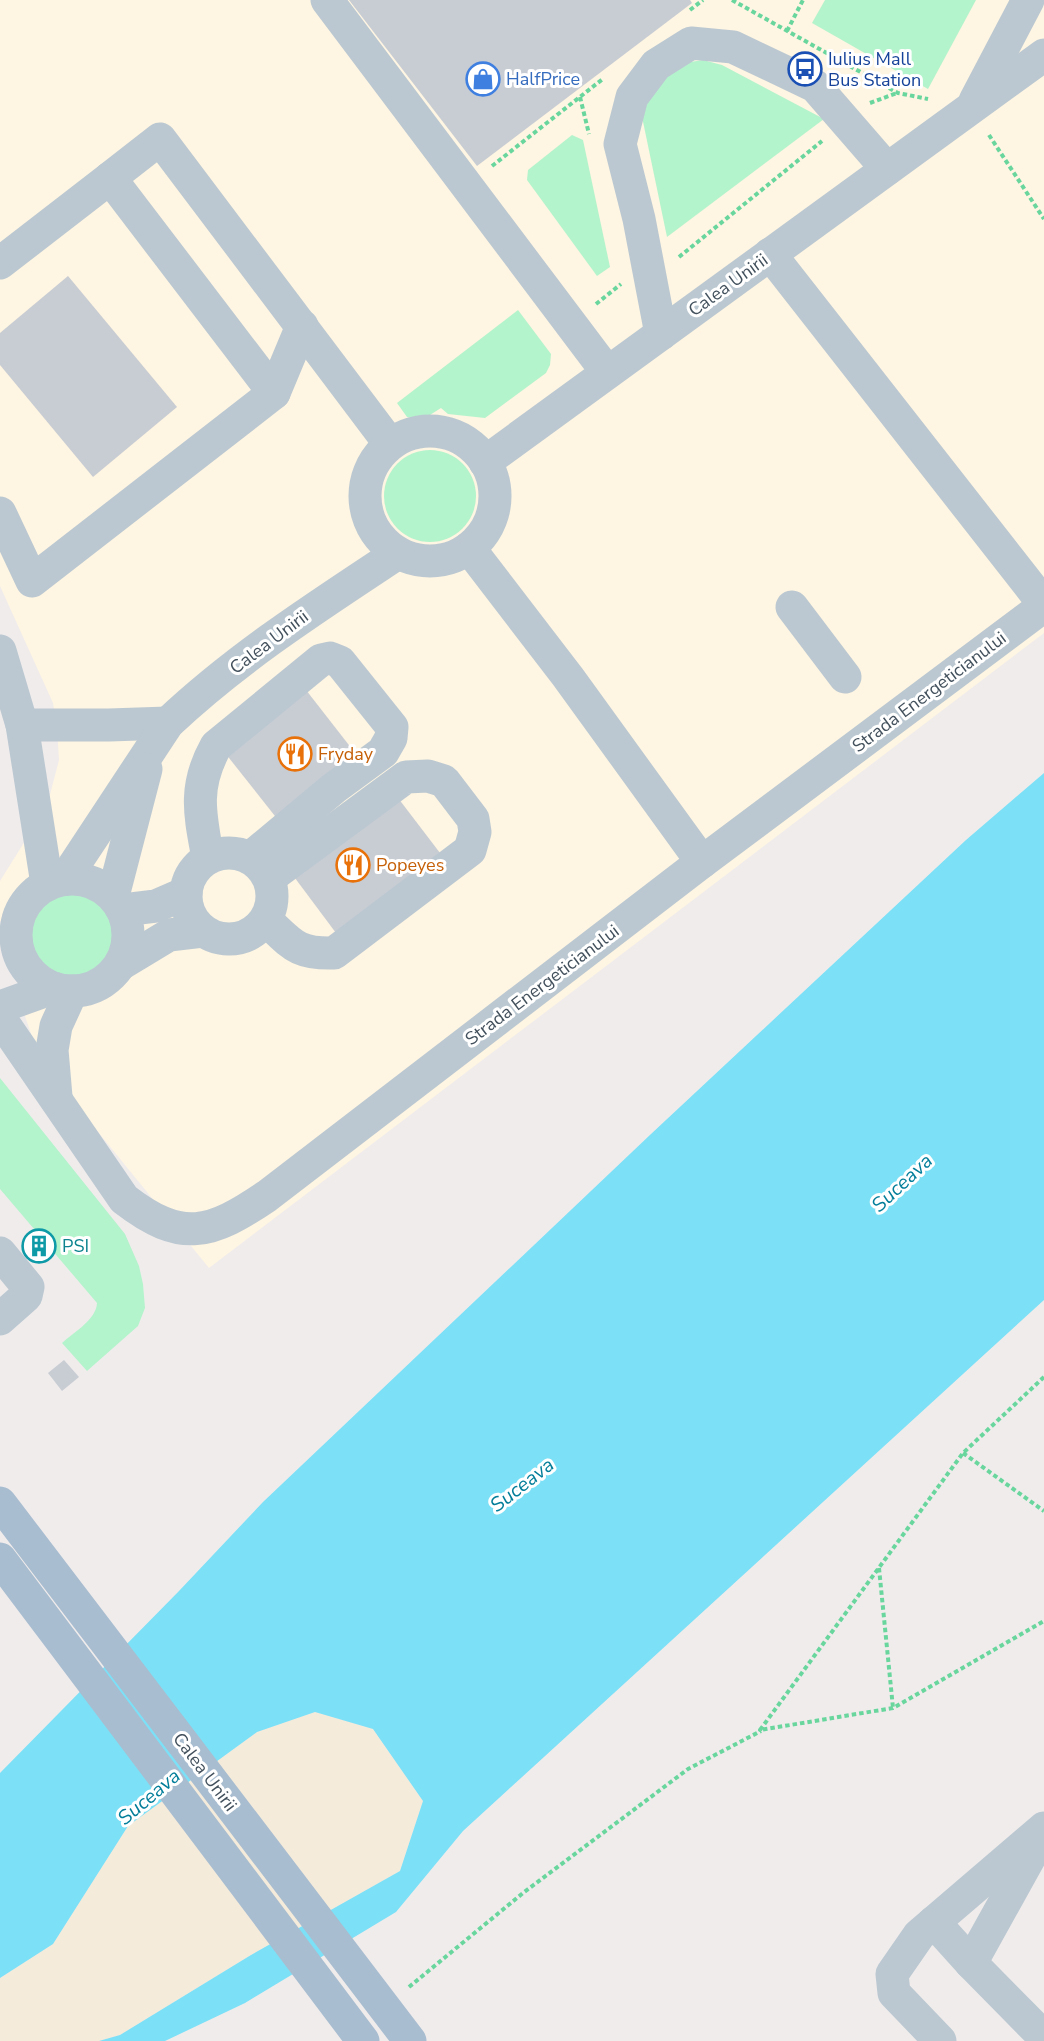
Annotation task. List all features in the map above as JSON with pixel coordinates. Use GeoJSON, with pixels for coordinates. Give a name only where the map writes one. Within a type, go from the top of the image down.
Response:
{"type":"FeatureCollection","features":[{"type":"Feature","properties":{"kind":"main road","name":"Calea Unirii"},"geometry":{"type":"LineString","coordinates":[[0,1503],[410,2041]]}},
{"type":"Feature","properties":{"kind":"main road","name":"Calea Unirii"},"geometry":{"type":"LineString","coordinates":[[0,1558],[363,2041]]}},
{"type":"Feature","properties":{"kind":"street"},"geometry":{"type":"LineString","coordinates":[[327,0],[607,372]]}},
{"type":"Feature","properties":{"kind":"street"},"geometry":{"type":"LineString","coordinates":[[971,108],[1028,0]]}},
{"type":"Feature","properties":{"kind":"street"},"geometry":{"type":"LineString","coordinates":[[661,333],[636,282],[639,219],[620,144],[632,98],[656,65],[691,43],[733,47],[815,86],[886,169]]}},
{"type":"Feature","properties":{"kind":"street","name":"Calea Unirii"},"geometry":{"type":"LineString","coordinates":[[485,462],[1044,55]]}},
{"type":"Feature","properties":{"kind":"street"},"geometry":{"type":"LineString","coordinates":[[0,263],[160,139],[390,444]]}},
{"type":"Feature","properties":{"kind":"street"},"geometry":{"type":"LineString","coordinates":[[110,178],[274,393]]}},
{"type":"Feature","properties":{"kind":"street"},"geometry":{"type":"LineString","coordinates":[[770,254],[1044,605]]}},
{"type":"Feature","properties":{"kind":"street"},"geometry":{"type":"LineString","coordinates":[[0,513],[32,581],[274,393],[302,327]]}},
{"type":"Feature","properties":{"kind":"street"},"geometry":{"type":"LineString","coordinates":[[431,431],[452,435],[471,445],[485,462],[492,476],[494,492],[494,508],[489,523],[481,537],[469,548],[453,557],[434,561],[416,560],[398,553],[381,540],[369,522],[364,501],[366,479],[375,459],[390,444],[409,434],[431,431]]}},
{"type":"Feature","properties":{"kind":"street"},"geometry":{"type":"LineString","coordinates":[[469,548],[568,677],[702,862]]}},
{"type":"Feature","properties":{"kind":"street","name":"Calea Unirii"},"geometry":{"type":"LineString","coordinates":[[56,881],[160,733],[190,702],[276,634],[398,553]]}},
{"type":"Feature","properties":{"kind":"street","name":"Strada Energeticianului"},"geometry":{"type":"LineString","coordinates":[[0,1018],[124,1199],[143,1214],[176,1227],[192,1229],[213,1227],[267,1196],[702,862],[1044,605]]}},
{"type":"Feature","properties":{"kind":"street"},"geometry":{"type":"LineString","coordinates":[[792,607],[846,677]]}},
{"type":"Feature","properties":{"kind":"street"},"geometry":{"type":"LineString","coordinates":[[0,651],[22,725],[56,881]]}},
{"type":"Feature","properties":{"kind":"street"},"geometry":{"type":"LineString","coordinates":[[208,858],[199,807],[208,761],[216,746],[321,660],[330,658],[340,662],[392,727],[391,738],[383,752],[334,788],[259,868]]}},
{"type":"Feature","properties":{"kind":"street"},"geometry":{"type":"LineString","coordinates":[[22,725],[109,725],[160,733],[118,903]]}},
{"type":"Feature","properties":{"kind":"street"},"geometry":{"type":"LineString","coordinates":[[259,868],[406,777],[428,776],[444,781],[472,819],[475,832],[470,850],[333,953],[312,953],[294,946],[266,920]]}},
{"type":"Feature","properties":{"kind":"street"},"geometry":{"type":"LineString","coordinates":[[222,853],[236,853],[259,868],[273,892],[266,920],[256,930],[244,938],[223,939],[203,931],[193,921],[187,908],[186,893],[193,873],[208,858],[222,853]]}},
{"type":"Feature","properties":{"kind":"street"},"geometry":{"type":"LineString","coordinates":[[62,990],[39,980],[27,969],[20,956],[16,940],[8,930],[33,894],[56,881],[82,879],[99,885],[118,903],[128,928],[127,947],[121,964]]}},
{"type":"Feature","properties":{"kind":"street"},"geometry":{"type":"LineString","coordinates":[[118,903],[156,906],[186,893]]}},
{"type":"Feature","properties":{"kind":"street"},"geometry":{"type":"LineString","coordinates":[[0,1007],[62,990],[91,988],[108,979],[121,964],[169,935],[203,931]]}},
{"type":"Feature","properties":{"kind":"street","name":"Strada Energeticianului"},"geometry":{"type":"LineString","coordinates":[[56,1097],[52,1050],[62,990]]}},
{"type":"Feature","properties":{"kind":"street"},"geometry":{"type":"LineString","coordinates":[[0,1253],[28,1287],[26,1296],[5,1306]]}},
{"type":"Feature","properties":{"kind":"street"},"geometry":{"type":"LineString","coordinates":[[940,2041],[894,1993],[892,1974],[919,1935],[1044,1830]]}},
{"type":"Feature","properties":{"kind":"street"},"geometry":{"type":"LineString","coordinates":[[971,1963],[1044,1830]]}},
{"type":"Feature","properties":{"kind":"street"},"geometry":{"type":"LineString","coordinates":[[934,1922],[971,1963],[1041,2024]]}},
{"type":"Feature","properties":{"kind":"path"},"geometry":{"type":"LineString","coordinates":[[732,0],[897,93],[971,108],[1044,219]]}},
{"type":"Feature","properties":{"kind":"path"},"geometry":{"type":"LineString","coordinates":[[787,31],[804,0]]}},
{"type":"Feature","properties":{"kind":"path"},"geometry":{"type":"LineString","coordinates":[[588,301],[595,305],[636,282],[866,105],[897,93]]}},
{"type":"Feature","properties":{"kind":"path"},"geometry":{"type":"LineString","coordinates":[[485,171],[580,97],[591,143]]}},
{"type":"Feature","properties":{"kind":"path"},"geometry":{"type":"LineString","coordinates":[[764,1729],[760,1730],[963,1453],[1044,1377]]}},
{"type":"Feature","properties":{"kind":"path"},"geometry":{"type":"LineString","coordinates":[[963,1453],[1044,1511]]}},
{"type":"Feature","properties":{"kind":"path"},"geometry":{"type":"LineString","coordinates":[[879,1567],[893,1708]]}},
{"type":"Feature","properties":{"kind":"path"},"geometry":{"type":"LineString","coordinates":[[407,1989],[523,1893],[688,1769],[764,1729],[893,1708],[1044,1621]]}},
{"type":"Feature","properties":{"kind":"shaded area"},"geometry":{"type":"Polygon","coordinates":[[[0,0],[1044,0],[1044,633],[209,1268],[41,1062],[21,1005],[30,947],[0,921],[0,881],[47,806],[59,760],[53,703],[0,586],[0,0]]]}},
{"type":"Feature","properties":{"kind":"green space"},"geometry":{"type":"Polygon","coordinates":[[[825,0],[976,0],[928,89],[812,23],[825,0]]]}},
{"type":"Feature","properties":{"kind":"green space"},"geometry":{"type":"Polygon","coordinates":[[[703,60],[722,65],[824,119],[667,237],[641,112],[658,77],[684,63],[703,60]]]}},
{"type":"Feature","properties":{"kind":"green space"},"geometry":{"type":"Polygon","coordinates":[[[572,135],[583,140],[610,267],[597,276],[527,180],[528,170],[572,135]]]}},
{"type":"Feature","properties":{"kind":"green space"},"geometry":{"type":"Polygon","coordinates":[[[518,310],[551,354],[550,365],[546,373],[485,418],[448,414],[441,408],[422,420],[407,417],[397,403],[518,310]]]}},
{"type":"Feature","properties":{"kind":"green space"},"geometry":{"type":"Polygon","coordinates":[[[430,450],[447,454],[462,464],[472,479],[476,496],[472,513],[462,528],[447,538],[430,542],[413,538],[398,528],[388,513],[384,496],[388,479],[398,464],[413,454],[430,450]]]}},
{"type":"Feature","properties":{"kind":"green space"},"geometry":{"type":"Polygon","coordinates":[[[73,882],[93,886],[110,898],[122,915],[126,935],[122,955],[110,972],[93,984],[73,988],[53,984],[36,972],[24,955],[20,935],[24,915],[36,898],[53,886],[73,882]]]}},
{"type":"Feature","properties":{"kind":"green space"},"geometry":{"type":"Polygon","coordinates":[[[0,1078],[125,1234],[139,1266],[145,1308],[138,1326],[87,1371],[62,1343],[89,1320],[97,1303],[0,1189],[0,1078]]]}},
{"type":"Feature","properties":{"kind":"sand"},"geometry":{"type":"Polygon","coordinates":[[[315,1712],[373,1729],[423,1801],[400,1871],[251,1955],[120,2035],[99,2041],[0,2041],[0,1978],[53,1944],[128,1826],[257,1732],[315,1712]]]}},
{"type":"Feature","properties":{"kind":"water","name":"Suceava"},"geometry":{"type":"Polygon","coordinates":[[[1044,773],[1044,1300],[463,1831],[396,1912],[245,2003],[165,2041],[99,2041],[120,2035],[251,1955],[400,1871],[423,1801],[373,1729],[315,1712],[257,1732],[128,1826],[53,1944],[0,1978],[0,1773],[263,1502],[651,1134],[966,840],[1044,773]]]}},
{"type":"Feature","properties":{"kind":"building"},"geometry":{"type":"Polygon","coordinates":[[[349,0],[690,0],[692,3],[477,166],[349,0]]]}},
{"type":"Feature","properties":{"kind":"building"},"geometry":{"type":"Polygon","coordinates":[[[68,276],[177,407],[93,477],[0,365],[0,333],[68,276]]]}},
{"type":"Feature","properties":{"kind":"building"},"geometry":{"type":"Polygon","coordinates":[[[299,681],[366,767],[286,830],[218,744],[299,681]]]}},
{"type":"Feature","properties":{"kind":"building"},"geometry":{"type":"Polygon","coordinates":[[[395,794],[440,853],[336,933],[292,874],[395,794]]]}},
{"type":"Feature","properties":{"kind":"building","name":"PSI"},"geometry":{"type":"Polygon","coordinates":[[[33,1234],[51,1253],[45,1259],[27,1240],[33,1234]]]}},
{"type":"Feature","properties":{"kind":"building"},"geometry":{"type":"Polygon","coordinates":[[[64,1360],[79,1377],[62,1391],[48,1373],[64,1360]]]}},
{"type":"Feature","properties":{"kind":"place","name":"Iulius Mall Bus Station"},"geometry":{"type":"Point","coordinates":[805,69]}},
{"type":"Feature","properties":{"kind":"place","name":"HalfPrice"},"geometry":{"type":"Point","coordinates":[483,79]}},
{"type":"Feature","properties":{"kind":"place","name":"Fryday"},"geometry":{"type":"Point","coordinates":[295,754]}},
{"type":"Feature","properties":{"kind":"place","name":"Popeyes"},"geometry":{"type":"Point","coordinates":[353,865]}},
{"type":"Feature","properties":{"kind":"place","name":"PSI"},"geometry":{"type":"Point","coordinates":[39,1246]}}]}
